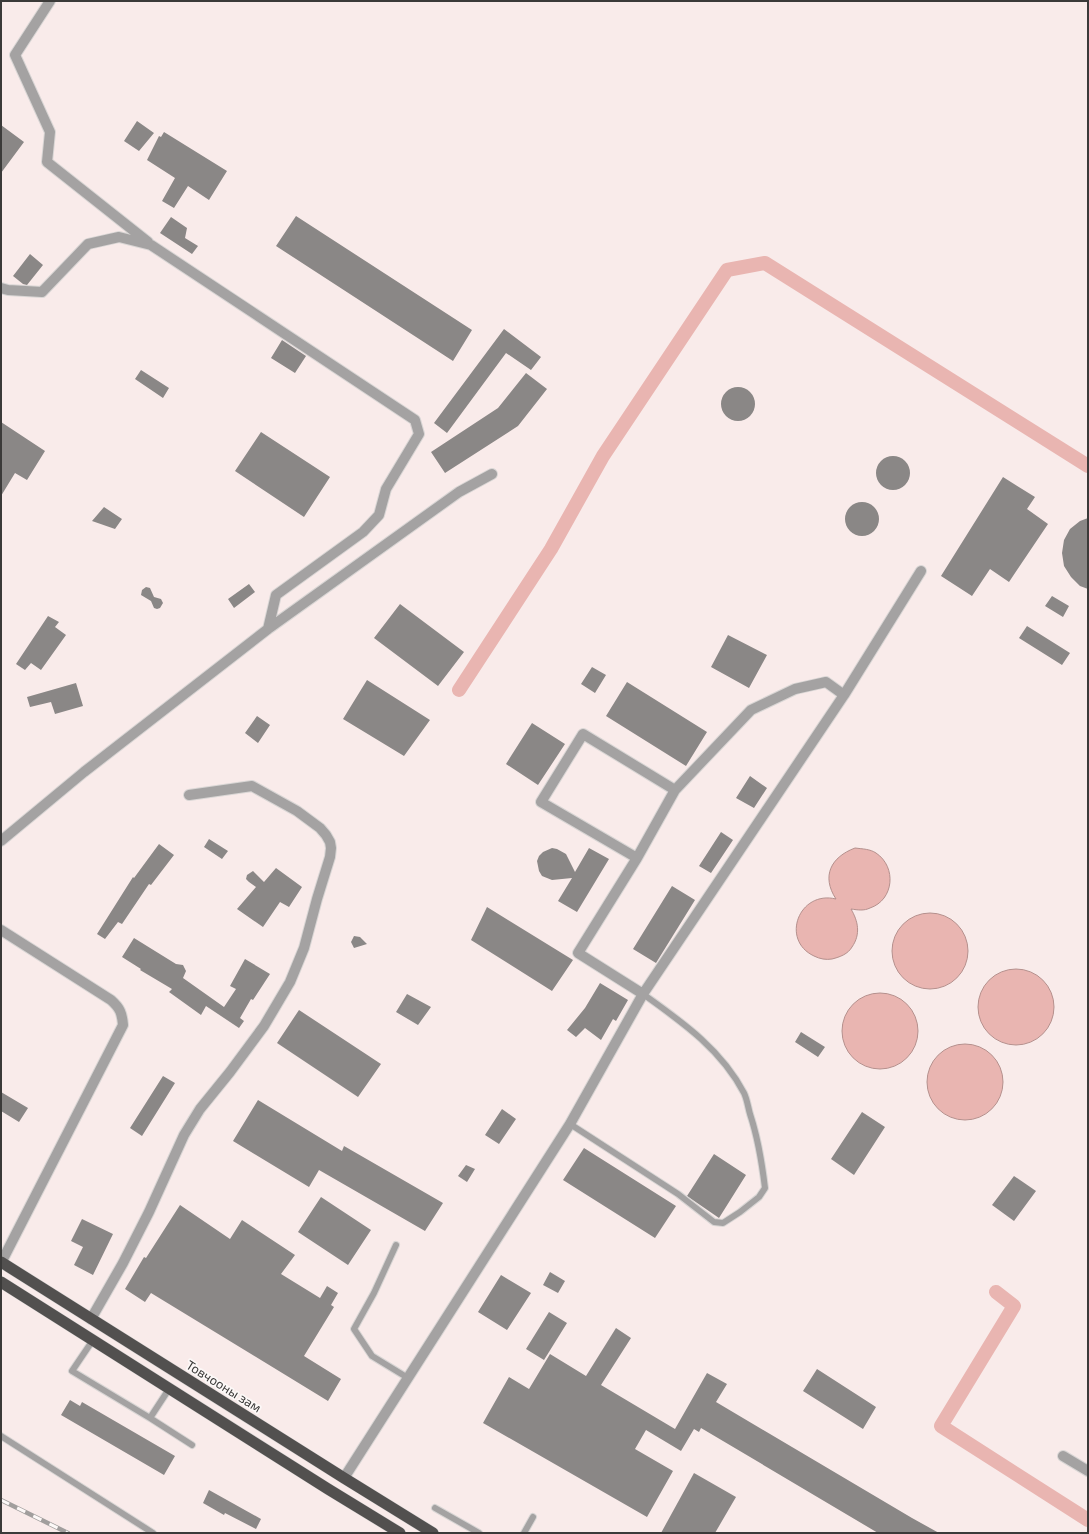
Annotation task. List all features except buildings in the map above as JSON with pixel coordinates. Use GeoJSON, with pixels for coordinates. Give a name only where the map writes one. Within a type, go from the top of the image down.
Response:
{"type":"FeatureCollection","features":[{"type":"Feature","properties":{"kind":"highway","name":"Товчооны зам"},"geometry":{"type":"LineString","coordinates":[[1,1263],[433,1533]]}},
{"type":"Feature","properties":{"kind":"highway"},"geometry":{"type":"LineString","coordinates":[[1,1282],[400,1533]]}},
{"type":"Feature","properties":{"kind":"street"},"geometry":{"type":"LineString","coordinates":[[50,1],[15,55],[50,132],[47,162],[151,245],[414,420],[419,434],[386,489],[379,515],[363,532],[276,595],[268,629]]}},
{"type":"Feature","properties":{"kind":"street"},"geometry":{"type":"LineString","coordinates":[[1,288],[8,290],[42,292],[88,244],[119,236],[151,245]]}},
{"type":"Feature","properties":{"kind":"street"},"geometry":{"type":"LineString","coordinates":[[1,841],[84,772],[268,629],[459,492],[492,474]]}},
{"type":"Feature","properties":{"kind":"street"},"geometry":{"type":"LineString","coordinates":[[344,1478],[570,1124],[642,994],[844,695],[921,571]]}},
{"type":"Feature","properties":{"kind":"street"},"geometry":{"type":"LineString","coordinates":[[642,994],[578,953],[637,858],[675,790],[751,710],[795,689],[826,682],[844,695]]}},
{"type":"Feature","properties":{"kind":"street"},"geometry":{"type":"LineString","coordinates":[[637,858],[541,802],[583,734],[675,790]]}},
{"type":"Feature","properties":{"kind":"street"},"geometry":{"type":"LineString","coordinates":[[91,1319],[123,1263],[149,1212],[184,1135],[200,1109],[264,1026],[290,982],[304,948],[330,857],[330,842],[320,828],[297,811],[252,786],[189,795]]}},
{"type":"Feature","properties":{"kind":"street"},"geometry":{"type":"LineString","coordinates":[[1,930],[111,1000],[118,1006],[122,1013],[123,1025],[1,1263]]}},
{"type":"Feature","properties":{"kind":"street"},"geometry":{"type":"LineString","coordinates":[[1063,1456],[1088,1471]]}},
{"type":"Feature","properties":{"kind":"lane"},"geometry":{"type":"LineString","coordinates":[[570,1124],[678,1194],[714,1222],[723,1223],[740,1212],[759,1197],[765,1188],[762,1157],[749,1108],[745,1095],[731,1071],[686,1025],[642,994]]}},
{"type":"Feature","properties":{"kind":"lane"},"geometry":{"type":"LineString","coordinates":[[396,1245],[374,1293],[354,1329],[372,1356],[408,1378]]}},
{"type":"Feature","properties":{"kind":"lane"},"geometry":{"type":"LineString","coordinates":[[93,1340],[72,1371],[192,1445]]}},
{"type":"Feature","properties":{"kind":"lane"},"geometry":{"type":"LineString","coordinates":[[150,1418],[169,1389]]}},
{"type":"Feature","properties":{"kind":"lane"},"geometry":{"type":"LineString","coordinates":[[1,1436],[153,1533]]}},
{"type":"Feature","properties":{"kind":"lane"},"geometry":{"type":"LineString","coordinates":[[435,1508],[479,1533]]}},
{"type":"Feature","properties":{"kind":"lane"},"geometry":{"type":"LineString","coordinates":[[524,1533],[532,1517]]}},
{"type":"Feature","properties":{"kind":"shaded area"},"geometry":{"type":"Polygon","coordinates":[[[1,1],[1088,1],[1088,1533],[1,1533],[1,1]]]}},
{"type":"Feature","properties":{"kind":"shaded area"},"geometry":{"type":"Polygon","coordinates":[[[855,848],[866,849],[876,853],[883,859],[890,874],[888,891],[878,904],[868,909],[851,909],[858,928],[855,942],[848,952],[832,959],[818,958],[804,949],[798,939],[796,929],[798,918],[804,909],[812,902],[823,898],[836,899],[829,883],[831,868],[834,862],[840,857],[855,848]]]}},
{"type":"Feature","properties":{"kind":"shaded area"},"geometry":{"type":"Polygon","coordinates":[[[923,913],[937,913],[951,919],[962,930],[968,944],[968,958],[965,966],[957,978],[951,983],[937,989],[923,989],[909,983],[898,972],[892,958],[892,944],[898,930],[909,919],[923,913]]]}},
{"type":"Feature","properties":{"kind":"shaded area"},"geometry":{"type":"Polygon","coordinates":[[[1009,969],[1023,969],[1037,975],[1048,986],[1054,1000],[1054,1014],[1051,1022],[1043,1034],[1037,1039],[1023,1045],[1009,1045],[995,1039],[984,1028],[978,1014],[978,1000],[984,986],[995,975],[1009,969]]]}},
{"type":"Feature","properties":{"kind":"shaded area"},"geometry":{"type":"Polygon","coordinates":[[[873,993],[887,993],[901,999],[912,1010],[918,1024],[918,1038],[915,1046],[907,1058],[901,1063],[887,1069],[873,1069],[859,1063],[848,1052],[842,1038],[842,1024],[848,1010],[859,999],[873,993]]]}},
{"type":"Feature","properties":{"kind":"shaded area"},"geometry":{"type":"Polygon","coordinates":[[[958,1044],[972,1044],[986,1050],[997,1061],[1003,1075],[1003,1089],[1000,1097],[992,1109],[986,1114],[972,1120],[958,1120],[944,1114],[933,1103],[927,1089],[927,1075],[933,1061],[944,1050],[958,1044]]]}},
{"type":"Feature","properties":{"kind":"waterway"},"geometry":{"type":"LineString","coordinates":[[459,690],[551,549],[603,456],[727,270],[765,263],[1088,466]]}},
{"type":"Feature","properties":{"kind":"waterway"},"geometry":{"type":"LineString","coordinates":[[996,1292],[1014,1306],[941,1426],[1088,1520]]}},
{"type":"Feature","properties":{"kind":"railway"},"geometry":{"type":"LineString","coordinates":[[1,1500],[68,1533]]}}]}
